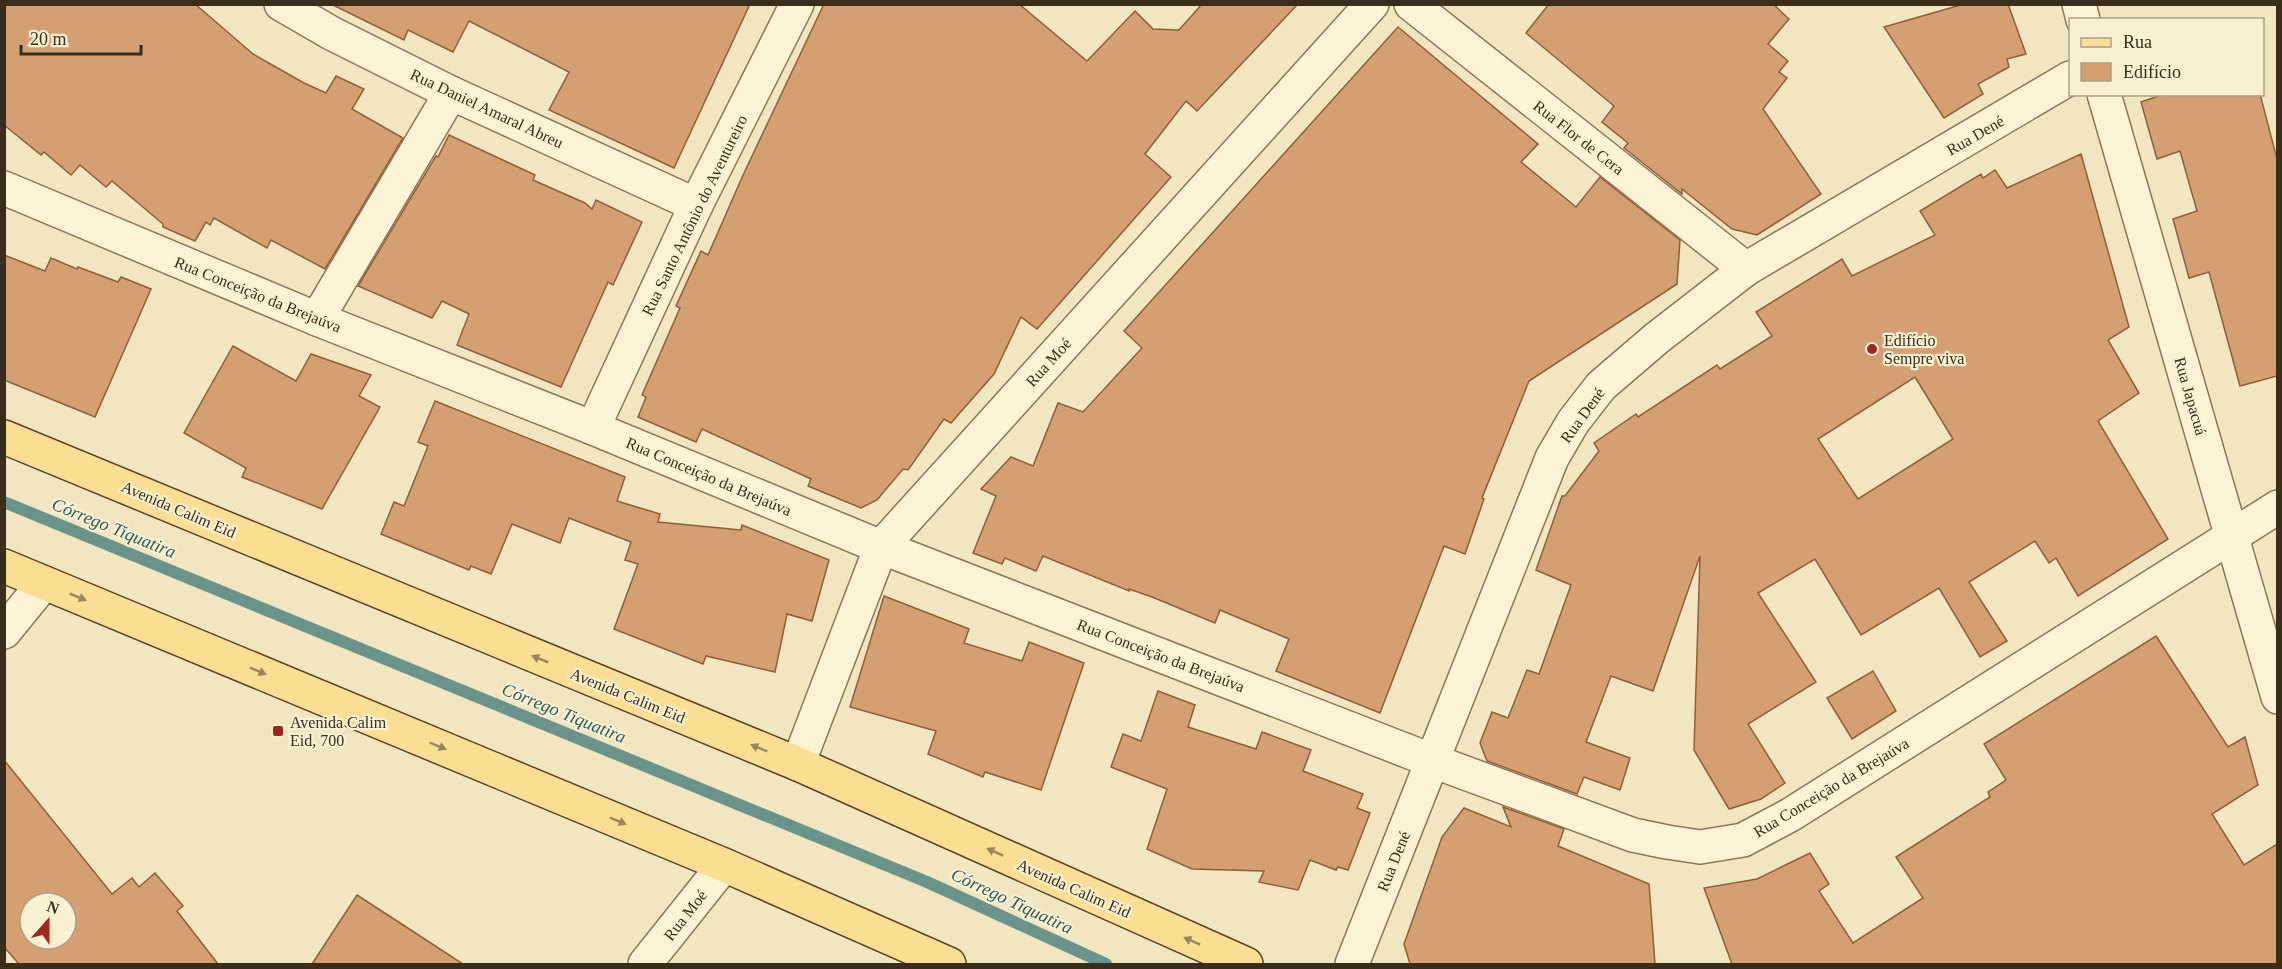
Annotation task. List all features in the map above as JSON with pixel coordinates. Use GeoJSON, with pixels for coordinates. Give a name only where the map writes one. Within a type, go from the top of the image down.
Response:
{"type":"FeatureCollection","features":[{"type":"Feature","properties":{"kind":"main road","name":"Avenida Calim Eid"},"geometry":{"type":"LineString","coordinates":[[4,437],[798,764],[1246,964]]}},
{"type":"Feature","properties":{"kind":"main road"},"geometry":{"type":"LineString","coordinates":[[4,566],[724,866],[950,964]]}},
{"type":"Feature","properties":{"kind":"street","name":"Rua Daniel Amaral Abreu"},"geometry":{"type":"LineString","coordinates":[[281,4],[331,33],[451,93],[696,206]]}},
{"type":"Feature","properties":{"kind":"street","name":"Rua Santo Antônio do Aventureiro"},"geometry":{"type":"LineString","coordinates":[[593,428],[696,206],[797,4]]}},
{"type":"Feature","properties":{"kind":"street","name":"Rua Moé"},"geometry":{"type":"LineString","coordinates":[[798,764],[881,547],[1372,4]]}},
{"type":"Feature","properties":{"kind":"street","name":"Rua Flor de Cera"},"geometry":{"type":"LineString","coordinates":[[1411,4],[1746,269]]}},
{"type":"Feature","properties":{"kind":"street","name":"Rua Dené"},"geometry":{"type":"LineString","coordinates":[[1352,964],[1552,458],[1573,422],[1609,379],[1657,338],[1746,269],[2069,79]]}},
{"type":"Feature","properties":{"kind":"street"},"geometry":{"type":"LineString","coordinates":[[317,319],[451,93]]}},
{"type":"Feature","properties":{"kind":"street","name":"Rua Japacuá"},"geometry":{"type":"LineString","coordinates":[[2105,96],[2277,697]]}},
{"type":"Feature","properties":{"kind":"street","name":"Rua Conceição da Brejaúva"},"geometry":{"type":"LineString","coordinates":[[4,188],[317,319],[593,428],[881,547],[1433,761],[1633,835],[1700,847],[1743,840],[1790,815],[2277,507]]}},
{"type":"Feature","properties":{"kind":"street"},"geometry":{"type":"LineString","coordinates":[[4,632],[44,583]]}},
{"type":"Feature","properties":{"kind":"street","name":"Rua Moé"},"geometry":{"type":"LineString","coordinates":[[645,964],[724,866]]}},
{"type":"Feature","properties":{"kind":"building"},"geometry":{"type":"Polygon","coordinates":[[[4,4],[195,4],[253,54],[304,83],[326,93],[336,76],[364,89],[352,109],[403,138],[325,269],[271,240],[267,248],[214,218],[210,225],[206,222],[195,241],[163,227],[163,224],[112,181],[106,187],[80,165],[71,175],[44,152],[41,155],[4,125],[4,4]]]}},
{"type":"Feature","properties":{"kind":"building"},"geometry":{"type":"Polygon","coordinates":[[[331,4],[750,4],[674,168],[549,110],[569,72],[469,21],[453,52],[408,30],[404,40],[331,4]]]}},
{"type":"Feature","properties":{"kind":"building"},"geometry":{"type":"Polygon","coordinates":[[[824,4],[1019,4],[1087,61],[1135,11],[1153,29],[1179,30],[1202,4],[1298,4],[1197,111],[1186,101],[1145,154],[1171,177],[1037,329],[1021,317],[994,374],[951,423],[944,419],[908,470],[903,469],[877,500],[861,508],[808,486],[811,479],[702,429],[696,442],[638,417],[646,397],[642,395],[680,308],[676,306],[701,251],[708,255],[824,4]]]}},
{"type":"Feature","properties":{"kind":"building"},"geometry":{"type":"Polygon","coordinates":[[[1549,4],[1773,4],[1789,19],[1768,44],[1788,61],[1779,72],[1787,78],[1763,109],[1821,194],[1757,235],[1732,229],[1682,189],[1682,194],[1624,148],[1628,143],[1602,122],[1614,106],[1526,33],[1549,4]]]}},
{"type":"Feature","properties":{"kind":"building"},"geometry":{"type":"Polygon","coordinates":[[[1964,4],[2008,4],[2026,54],[2007,59],[2009,67],[1978,84],[1983,94],[1944,118],[1884,27],[1964,4]]]}},
{"type":"Feature","properties":{"kind":"building"},"geometry":{"type":"Polygon","coordinates":[[[1398,27],[1538,144],[1521,162],[1576,207],[1600,177],[1680,240],[1677,284],[1529,381],[1482,498],[1484,499],[1465,554],[1444,546],[1380,713],[1276,671],[1289,639],[1220,610],[1215,623],[1043,556],[1036,571],[1005,558],[1002,564],[973,553],[996,496],[981,489],[1011,457],[1033,466],[1058,403],[1083,412],[1142,348],[1124,331],[1398,27]]]}},
{"type":"Feature","properties":{"kind":"building"},"geometry":{"type":"Polygon","coordinates":[[[2158,96],[2261,96],[2277,159],[2277,376],[2240,386],[2209,272],[2189,278],[2173,219],[2197,211],[2180,151],[2157,159],[2141,102],[2158,96]]]}},
{"type":"Feature","properties":{"kind":"building"},"geometry":{"type":"Polygon","coordinates":[[[449,135],[535,175],[533,180],[585,203],[592,209],[596,200],[642,222],[613,285],[608,282],[561,387],[457,345],[469,314],[442,301],[432,318],[358,286],[436,156],[438,157],[449,135]]]}},
{"type":"Feature","properties":{"kind":"building"},"geometry":{"type":"Polygon","coordinates":[[[2081,154],[2129,327],[2108,340],[2139,393],[2098,421],[2168,539],[2078,596],[2056,558],[2049,563],[2035,541],[1969,582],[2007,641],[1980,657],[1939,588],[1861,635],[1815,559],[1758,593],[1816,682],[1748,724],[1785,783],[1761,799],[1729,809],[1694,750],[1700,556],[1653,691],[1611,676],[1586,742],[1630,758],[1620,790],[1584,777],[1577,794],[1487,761],[1480,743],[1492,712],[1508,718],[1527,670],[1539,674],[1571,585],[1536,570],[1562,496],[1565,496],[1599,451],[1594,443],[1636,414],[1638,417],[1717,365],[1720,369],[1772,336],[1756,312],[1842,259],[1852,276],[1935,235],[1920,211],[1981,174],[1983,178],[1995,170],[2007,188],[2081,154]],[[1915,377],[1818,439],[1858,499],[1953,439],[1915,377]]]}},
{"type":"Feature","properties":{"kind":"building"},"geometry":{"type":"Polygon","coordinates":[[[4,255],[45,271],[51,258],[118,282],[121,277],[151,289],[95,417],[4,380],[4,255]]]}},
{"type":"Feature","properties":{"kind":"building"},"geometry":{"type":"Polygon","coordinates":[[[233,346],[296,381],[311,354],[371,375],[359,396],[380,407],[322,509],[242,477],[246,468],[184,433],[233,346]]]}},
{"type":"Feature","properties":{"kind":"building"},"geometry":{"type":"Polygon","coordinates":[[[435,401],[625,477],[617,501],[660,514],[658,522],[741,530],[742,525],[829,560],[812,621],[787,614],[775,672],[706,656],[703,664],[614,629],[638,564],[625,560],[631,542],[569,518],[560,543],[512,524],[491,574],[471,566],[469,570],[381,534],[394,502],[404,506],[428,446],[418,442],[435,401]]]}},
{"type":"Feature","properties":{"kind":"building"},"geometry":{"type":"Polygon","coordinates":[[[884,596],[969,629],[964,643],[1022,661],[1029,642],[1084,663],[1041,790],[985,772],[983,777],[928,754],[936,731],[850,707],[884,596]]]}},
{"type":"Feature","properties":{"kind":"building"},"geometry":{"type":"Polygon","coordinates":[[[2156,636],[2228,747],[2245,737],[2258,785],[2212,814],[2244,865],[2277,844],[2277,964],[1732,964],[1704,888],[1757,879],[1810,853],[1829,884],[1819,891],[1853,943],[1923,898],[1896,857],[1990,797],[1988,792],[2006,780],[1984,744],[2156,636]]]}},
{"type":"Feature","properties":{"kind":"building"},"geometry":{"type":"Polygon","coordinates":[[[1873,671],[1896,711],[1852,739],[1827,698],[1873,671]]]}},
{"type":"Feature","properties":{"kind":"building"},"geometry":{"type":"Polygon","coordinates":[[[1158,691],[1195,705],[1188,727],[1256,749],[1262,732],[1311,750],[1303,771],[1363,794],[1357,808],[1370,813],[1348,870],[1338,867],[1336,870],[1310,860],[1298,890],[1259,882],[1264,871],[1192,869],[1147,849],[1167,789],[1111,767],[1123,734],[1141,741],[1158,691]]]}},
{"type":"Feature","properties":{"kind":"building"},"geometry":{"type":"Polygon","coordinates":[[[4,760],[112,894],[132,878],[139,887],[155,873],[183,906],[177,911],[218,964],[19,964],[4,947],[4,760]]]}},
{"type":"Feature","properties":{"kind":"building"},"geometry":{"type":"Polygon","coordinates":[[[1503,807],[1564,829],[1558,846],[1649,884],[1655,964],[1410,964],[1404,944],[1442,837],[1464,808],[1511,827],[1503,807]]]}},
{"type":"Feature","properties":{"kind":"building"},"geometry":{"type":"Polygon","coordinates":[[[357,895],[397,921],[463,964],[312,964],[357,895]]]}},
{"type":"Feature","properties":{"kind":"waterway","name":"Córrego Tiquatira"},"geometry":{"type":"LineString","coordinates":[[4,502],[927,882],[1106,964]]}},
{"type":"Feature","properties":{"kind":"place","name":"Edifício Sempre viva"},"geometry":{"type":"Point","coordinates":[1872,349]}},
{"type":"Feature","properties":{"kind":"place","name":"Avenida Calim Eid, 700"},"geometry":{"type":"Point","coordinates":[278,731]}}]}
